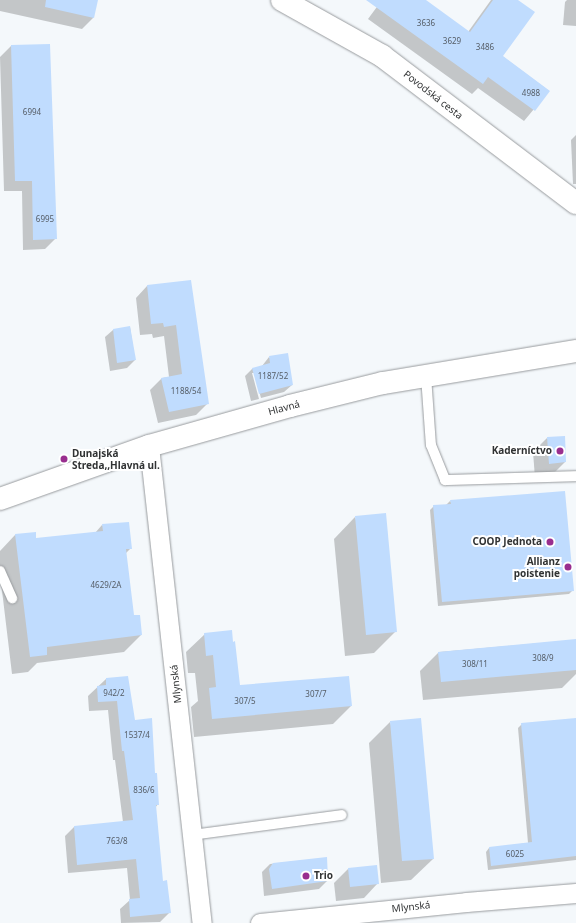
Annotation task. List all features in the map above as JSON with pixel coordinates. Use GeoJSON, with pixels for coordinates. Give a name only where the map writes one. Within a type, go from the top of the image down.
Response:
{"type":"FeatureCollection","features":[{"type":"Feature","properties":{"kind":"main road","name":"Povodská cesta"},"geometry":{"type":"LineString","coordinates":[[282,0],[382,56],[576,203]]}},
{"type":"Feature","properties":{"kind":"main road","name":"Hlavná"},"geometry":{"type":"LineString","coordinates":[[0,499],[149,446],[290,406],[383,383],[576,351]]}},
{"type":"Feature","properties":{"kind":"street","name":"Mlynská"},"geometry":{"type":"LineString","coordinates":[[149,446],[202,923]]}},
{"type":"Feature","properties":{"kind":"street","name":"Mlynská"},"geometry":{"type":"LineString","coordinates":[[260,923],[466,902],[576,894]]}},
{"type":"Feature","properties":{"kind":"lane"},"geometry":{"type":"LineString","coordinates":[[426,376],[431,444],[445,480],[576,476]]}},
{"type":"Feature","properties":{"kind":"lane"},"geometry":{"type":"LineString","coordinates":[[0,571],[12,598]]}},
{"type":"Feature","properties":{"kind":"lane"},"geometry":{"type":"LineString","coordinates":[[192,834],[342,815]]}},
{"type":"Feature","properties":{"kind":"building"},"geometry":{"type":"Polygon","coordinates":[[[46,0],[98,0],[94,18],[45,7],[46,0]]]}},
{"type":"Feature","properties":{"kind":"building"},"geometry":{"type":"Polygon","coordinates":[[[366,0],[426,0],[470,32],[493,0],[518,0],[535,12],[503,56],[550,91],[535,111],[488,77],[483,84],[366,0]]]}},
{"type":"Feature","properties":{"kind":"building"},"geometry":{"type":"Polygon","coordinates":[[[50,44],[57,239],[33,240],[32,181],[15,181],[11,45],[50,44]]]}},
{"type":"Feature","properties":{"kind":"building"},"geometry":{"type":"Polygon","coordinates":[[[191,280],[209,404],[169,412],[161,378],[182,374],[176,325],[164,327],[163,323],[151,324],[147,285],[191,280]]]}},
{"type":"Feature","properties":{"kind":"building"},"geometry":{"type":"Polygon","coordinates":[[[130,326],[136,360],[117,363],[113,329],[130,326]]]}},
{"type":"Feature","properties":{"kind":"building"},"geometry":{"type":"Polygon","coordinates":[[[288,353],[293,385],[259,394],[252,368],[270,363],[269,356],[288,353]]]}},
{"type":"Feature","properties":{"kind":"building"},"geometry":{"type":"Polygon","coordinates":[[[565,436],[566,462],[549,464],[547,437],[565,436]]]}},
{"type":"Feature","properties":{"kind":"building"},"geometry":{"type":"Polygon","coordinates":[[[565,491],[574,591],[442,602],[433,505],[451,504],[450,500],[565,491]]]}},
{"type":"Feature","properties":{"kind":"building"},"geometry":{"type":"Polygon","coordinates":[[[386,513],[397,632],[366,635],[355,516],[386,513]]]}},
{"type":"Feature","properties":{"kind":"building"},"geometry":{"type":"Polygon","coordinates":[[[129,522],[132,549],[126,549],[134,615],[140,615],[142,635],[47,647],[47,655],[30,657],[15,534],[36,532],[36,538],[103,531],[102,524],[129,522]]]}},
{"type":"Feature","properties":{"kind":"building"},"geometry":{"type":"Polygon","coordinates":[[[232,630],[233,642],[235,641],[240,685],[349,676],[352,706],[212,719],[209,688],[216,687],[213,655],[206,656],[204,633],[232,630]]]}},
{"type":"Feature","properties":{"kind":"building"},"geometry":{"type":"Polygon","coordinates":[[[576,639],[576,670],[441,682],[438,652],[576,639]]]}},
{"type":"Feature","properties":{"kind":"building"},"geometry":{"type":"Polygon","coordinates":[[[128,676],[135,720],[152,718],[155,773],[157,773],[159,805],[156,805],[163,881],[167,880],[171,913],[130,917],[129,899],[140,898],[136,859],[77,865],[74,826],[133,820],[124,751],[122,751],[117,701],[98,702],[97,686],[106,685],[106,678],[128,676]]]}},
{"type":"Feature","properties":{"kind":"building"},"geometry":{"type":"Polygon","coordinates":[[[421,718],[434,859],[402,861],[390,721],[421,718]]]}},
{"type":"Feature","properties":{"kind":"building"},"geometry":{"type":"Polygon","coordinates":[[[576,718],[576,856],[491,866],[489,847],[532,842],[521,723],[576,718]]]}},
{"type":"Feature","properties":{"kind":"building"},"geometry":{"type":"Polygon","coordinates":[[[327,857],[328,881],[272,889],[269,869],[273,863],[327,857]]]}},
{"type":"Feature","properties":{"kind":"building"},"geometry":{"type":"Polygon","coordinates":[[[377,865],[379,884],[350,887],[348,868],[377,865]]]}},
{"type":"Feature","properties":{"kind":"place","name":"Kaderníctvo"},"geometry":{"type":"Point","coordinates":[560,451]}},
{"type":"Feature","properties":{"kind":"place","name":"Dunajská Streda,,Hlavná ul."},"geometry":{"type":"Point","coordinates":[64,459]}},
{"type":"Feature","properties":{"kind":"place","name":"COOP Jednota"},"geometry":{"type":"Point","coordinates":[550,542]}},
{"type":"Feature","properties":{"kind":"place","name":"Allianz poistenie"},"geometry":{"type":"Point","coordinates":[568,567]}},
{"type":"Feature","properties":{"kind":"place","name":"Trio"},"geometry":{"type":"Point","coordinates":[306,876]}}]}
